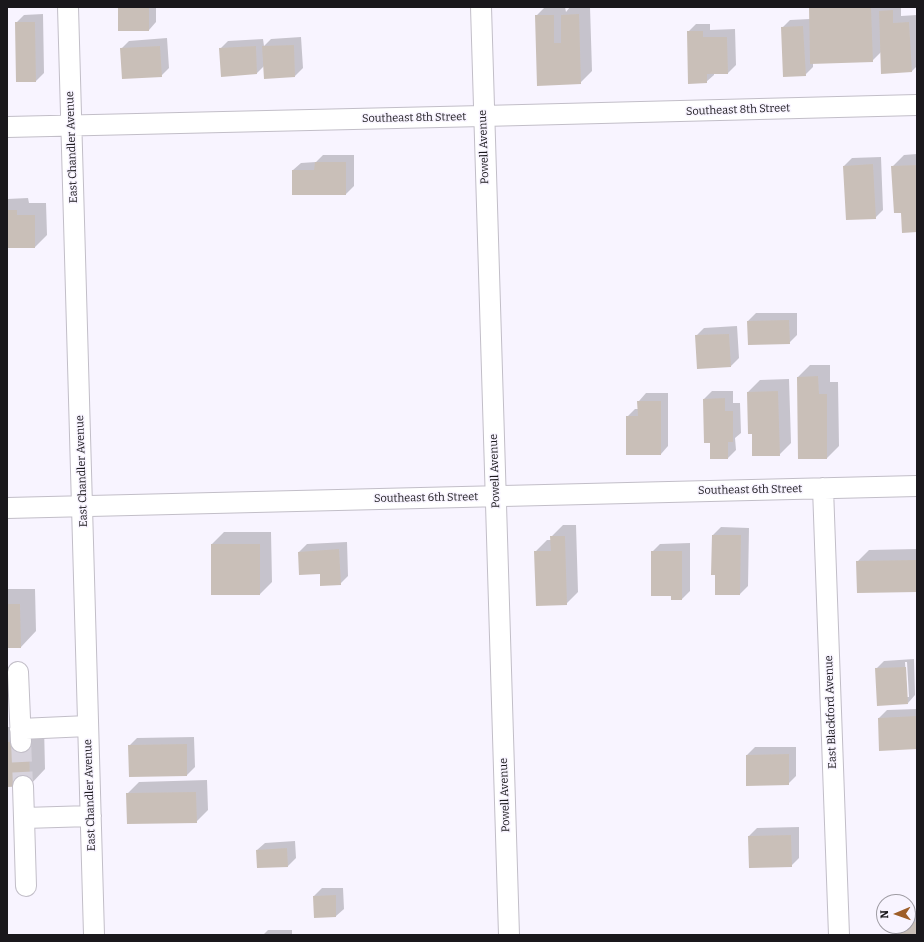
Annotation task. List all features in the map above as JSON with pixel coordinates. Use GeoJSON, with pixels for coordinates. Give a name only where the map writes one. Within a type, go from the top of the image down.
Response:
{"type":"FeatureCollection","features":[{"type":"Feature","properties":{"kind":"street","name":"East Chandler Avenue"},"geometry":{"type":"LineString","coordinates":[[68,7],[94,935]]}},
{"type":"Feature","properties":{"kind":"street","name":"Powell Avenue"},"geometry":{"type":"LineString","coordinates":[[481,7],[483,116],[509,935]]}},
{"type":"Feature","properties":{"kind":"street","name":"Southeast 8th Street"},"geometry":{"type":"LineString","coordinates":[[7,126],[917,105]]}},
{"type":"Feature","properties":{"kind":"street","name":"Southeast 6th Street"},"geometry":{"type":"LineString","coordinates":[[7,508],[917,486]]}},
{"type":"Feature","properties":{"kind":"street","name":"East Blackford Avenue"},"geometry":{"type":"LineString","coordinates":[[823,488],[839,935]]}},
{"type":"Feature","properties":{"kind":"street"},"geometry":{"type":"LineString","coordinates":[[18,672],[21,735],[88,726]]}},
{"type":"Feature","properties":{"kind":"street"},"geometry":{"type":"LineString","coordinates":[[23,786],[26,886]]}},
{"type":"Feature","properties":{"kind":"street"},"geometry":{"type":"LineString","coordinates":[[24,818],[91,816]]}},
{"type":"Feature","properties":{"kind":"building"},"geometry":{"type":"Polygon","coordinates":[[[118,7],[149,7],[149,31],[118,31],[118,7]]]}},
{"type":"Feature","properties":{"kind":"building"},"geometry":{"type":"Polygon","coordinates":[[[809,7],[871,7],[873,62],[810,64],[809,7]]]}},
{"type":"Feature","properties":{"kind":"building"},"geometry":{"type":"Polygon","coordinates":[[[893,10],[893,23],[909,22],[912,72],[881,74],[879,11],[893,10]]]}},
{"type":"Feature","properties":{"kind":"building"},"geometry":{"type":"Polygon","coordinates":[[[579,14],[581,84],[537,86],[535,15],[554,15],[554,43],[561,43],[561,15],[579,14]]]}},
{"type":"Feature","properties":{"kind":"building"},"geometry":{"type":"Polygon","coordinates":[[[15,22],[35,22],[36,82],[16,82],[15,22]]]}},
{"type":"Feature","properties":{"kind":"building"},"geometry":{"type":"Polygon","coordinates":[[[803,26],[806,76],[783,77],[781,27],[803,26]]]}},
{"type":"Feature","properties":{"kind":"building"},"geometry":{"type":"Polygon","coordinates":[[[687,31],[703,31],[703,37],[727,37],[728,74],[707,74],[707,83],[688,84],[687,31]]]}},
{"type":"Feature","properties":{"kind":"building"},"geometry":{"type":"Polygon","coordinates":[[[294,45],[295,77],[264,79],[262,46],[294,45]]]}},
{"type":"Feature","properties":{"kind":"building"},"geometry":{"type":"Polygon","coordinates":[[[160,46],[162,77],[122,79],[120,48],[160,46]]]}},
{"type":"Feature","properties":{"kind":"building"},"geometry":{"type":"Polygon","coordinates":[[[256,46],[257,74],[221,77],[219,48],[256,46]]]}},
{"type":"Feature","properties":{"kind":"building"},"geometry":{"type":"Polygon","coordinates":[[[315,162],[346,162],[346,195],[292,195],[292,170],[314,170],[315,162]]]}},
{"type":"Feature","properties":{"kind":"building"},"geometry":{"type":"Polygon","coordinates":[[[873,164],[876,219],[846,220],[843,166],[873,164]]]}},
{"type":"Feature","properties":{"kind":"building"},"geometry":{"type":"Polygon","coordinates":[[[917,165],[917,232],[902,233],[901,213],[894,213],[891,166],[917,165]]]}},
{"type":"Feature","properties":{"kind":"building"},"geometry":{"type":"Polygon","coordinates":[[[7,210],[17,210],[17,215],[35,215],[35,248],[7,248],[7,210]]]}},
{"type":"Feature","properties":{"kind":"building"},"geometry":{"type":"Polygon","coordinates":[[[789,320],[790,344],[748,345],[747,321],[789,320]]]}},
{"type":"Feature","properties":{"kind":"building"},"geometry":{"type":"Polygon","coordinates":[[[729,334],[731,367],[697,369],[695,335],[729,334]]]}},
{"type":"Feature","properties":{"kind":"building"},"geometry":{"type":"Polygon","coordinates":[[[818,376],[819,394],[827,394],[827,459],[798,459],[797,377],[818,376]]]}},
{"type":"Feature","properties":{"kind":"building"},"geometry":{"type":"Polygon","coordinates":[[[778,391],[780,456],[752,456],[752,434],[748,434],[747,392],[778,391]]]}},
{"type":"Feature","properties":{"kind":"building"},"geometry":{"type":"Polygon","coordinates":[[[725,398],[725,411],[733,411],[733,442],[728,442],[728,459],[710,459],[710,443],[704,443],[703,399],[725,398]]]}},
{"type":"Feature","properties":{"kind":"building"},"geometry":{"type":"Polygon","coordinates":[[[637,401],[661,401],[661,455],[626,455],[626,416],[638,416],[637,401]]]}},
{"type":"Feature","properties":{"kind":"building"},"geometry":{"type":"Polygon","coordinates":[[[712,535],[741,535],[740,595],[715,595],[715,575],[711,575],[712,535]]]}},
{"type":"Feature","properties":{"kind":"building"},"geometry":{"type":"Polygon","coordinates":[[[550,536],[565,536],[567,605],[536,606],[534,551],[551,551],[550,536]]]}},
{"type":"Feature","properties":{"kind":"building"},"geometry":{"type":"Polygon","coordinates":[[[211,544],[260,544],[260,595],[211,595],[211,544]]]}},
{"type":"Feature","properties":{"kind":"building"},"geometry":{"type":"Polygon","coordinates":[[[339,549],[341,585],[320,586],[320,574],[299,575],[298,552],[339,549]]]}},
{"type":"Feature","properties":{"kind":"building"},"geometry":{"type":"Polygon","coordinates":[[[651,551],[682,551],[682,600],[671,600],[671,596],[651,596],[651,551]]]}},
{"type":"Feature","properties":{"kind":"building"},"geometry":{"type":"Polygon","coordinates":[[[917,560],[917,592],[857,593],[856,561],[917,560]]]}},
{"type":"Feature","properties":{"kind":"building"},"geometry":{"type":"Polygon","coordinates":[[[7,604],[20,604],[21,648],[7,648],[7,604]]]}},
{"type":"Feature","properties":{"kind":"building"},"geometry":{"type":"Polygon","coordinates":[[[906,667],[908,704],[877,706],[875,668],[906,667]]]}},
{"type":"Feature","properties":{"kind":"building"},"geometry":{"type":"Polygon","coordinates":[[[917,716],[917,749],[879,751],[878,718],[917,716]]]}},
{"type":"Feature","properties":{"kind":"building"},"geometry":{"type":"Polygon","coordinates":[[[29,741],[30,786],[7,787],[7,742],[29,741]]]}},
{"type":"Feature","properties":{"kind":"building"},"geometry":{"type":"Polygon","coordinates":[[[187,744],[187,776],[129,777],[128,745],[187,744]]]}},
{"type":"Feature","properties":{"kind":"building"},"geometry":{"type":"Polygon","coordinates":[[[789,754],[789,785],[746,786],[746,755],[789,754]]]}},
{"type":"Feature","properties":{"kind":"building"},"geometry":{"type":"Polygon","coordinates":[[[196,792],[197,823],[127,824],[126,793],[196,792]]]}},
{"type":"Feature","properties":{"kind":"building"},"geometry":{"type":"Polygon","coordinates":[[[791,835],[792,867],[749,868],[748,836],[791,835]]]}},
{"type":"Feature","properties":{"kind":"building"},"geometry":{"type":"Polygon","coordinates":[[[287,848],[288,867],[257,868],[256,850],[287,848]]]}},
{"type":"Feature","properties":{"kind":"building"},"geometry":{"type":"Polygon","coordinates":[[[336,895],[336,917],[314,918],[313,896],[336,895]]]}},
{"type":"Feature","properties":{"kind":"building"},"geometry":{"type":"Polygon","coordinates":[[[917,922],[917,935],[898,935],[916,934],[917,922]]]}},
{"type":"Feature","properties":{"kind":"tunnel"},"geometry":{"type":"LineString","coordinates":[[21,742],[23,786]]}}]}
